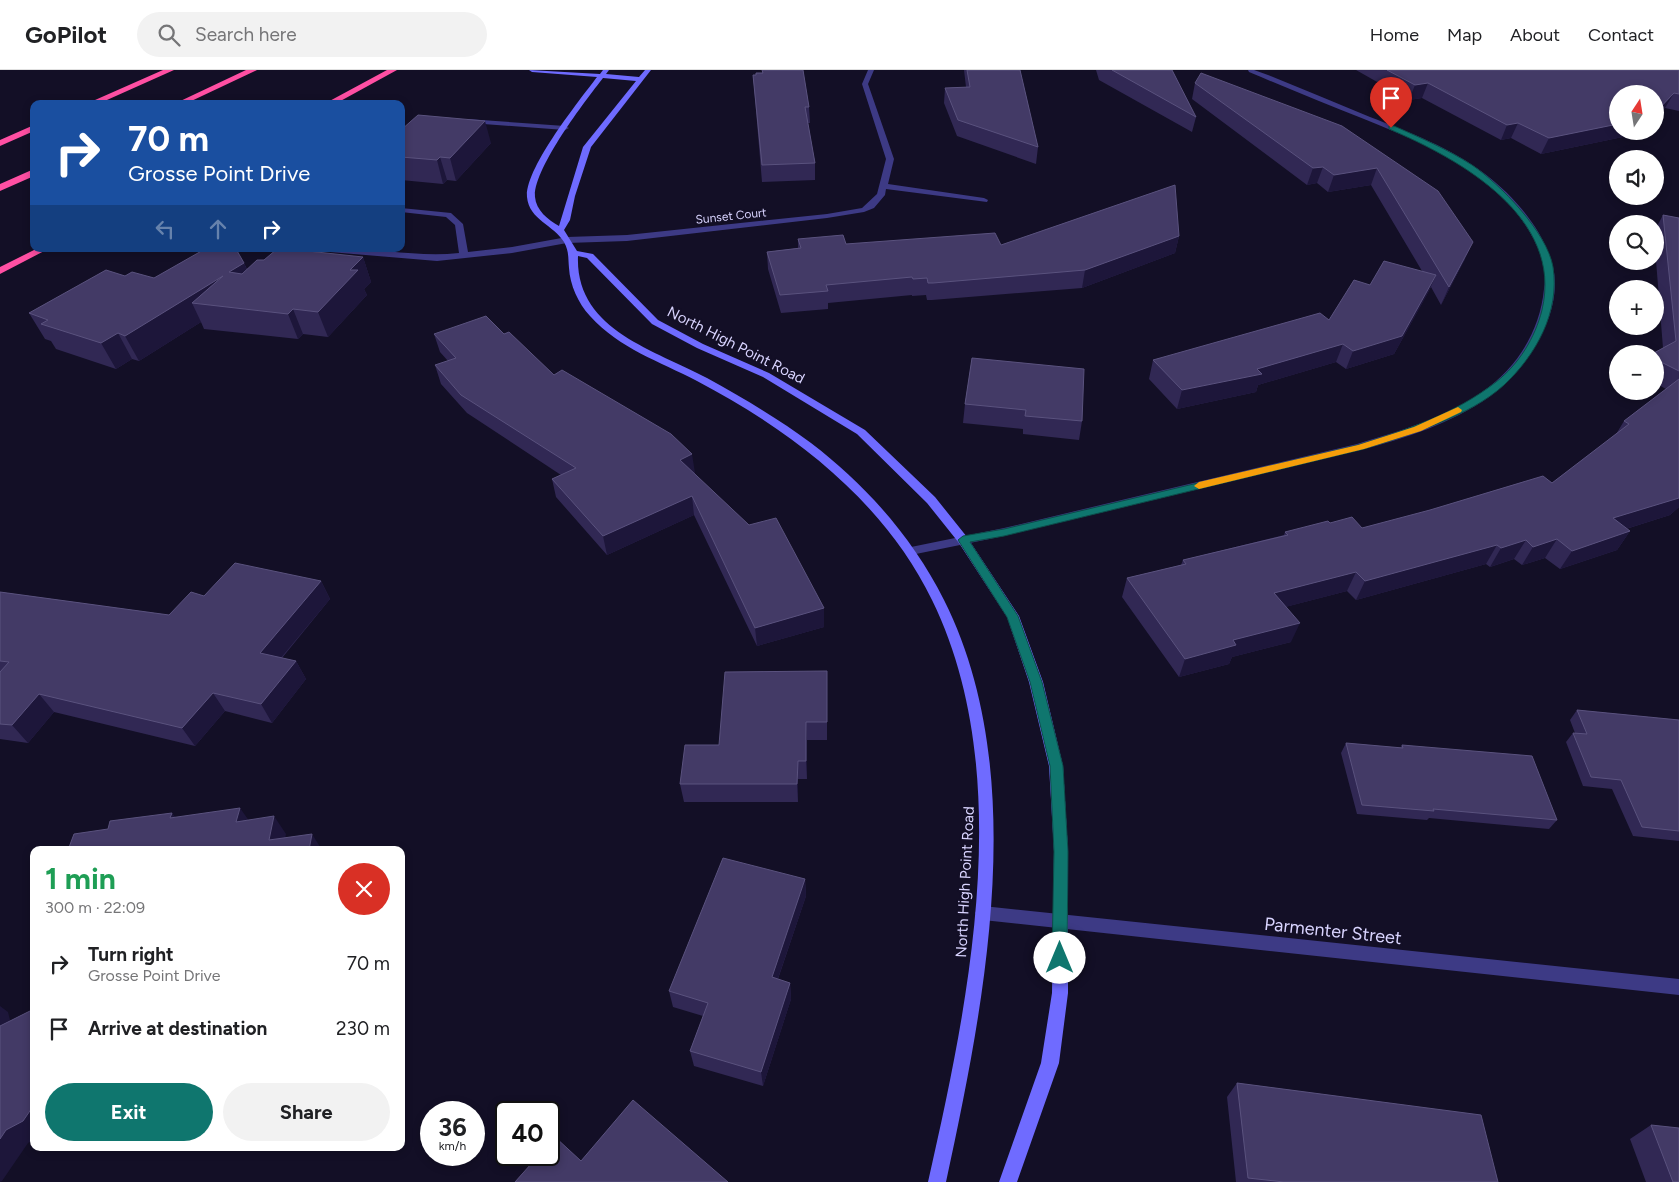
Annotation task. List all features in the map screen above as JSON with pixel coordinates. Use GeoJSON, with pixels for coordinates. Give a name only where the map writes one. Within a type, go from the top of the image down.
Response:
{"type":"FeatureCollection","features":[{"type":"Feature","properties":{"kind":"highway"},"geometry":{"type":"LineString","coordinates":[[99,100],[170,70]]}},
{"type":"Feature","properties":{"kind":"highway"},"geometry":{"type":"LineString","coordinates":[[187,100],[253,70]]}},
{"type":"Feature","properties":{"kind":"highway"},"geometry":{"type":"LineString","coordinates":[[336,100],[393,70]]}},
{"type":"Feature","properties":{"kind":"highway"},"geometry":{"type":"LineString","coordinates":[[0,143],[30,130]]}},
{"type":"Feature","properties":{"kind":"highway"},"geometry":{"type":"LineString","coordinates":[[0,188],[30,174]]}},
{"type":"Feature","properties":{"kind":"highway"},"geometry":{"type":"LineString","coordinates":[[0,271],[38,252]]}},
{"type":"Feature","properties":{"kind":"street"},"geometry":{"type":"LineString","coordinates":[[532,70],[604,73],[641,79]]}},
{"type":"Feature","properties":{"kind":"street"},"geometry":{"type":"LineString","coordinates":[[561,229],[566,220],[571,196],[588,147],[648,70]]}},
{"type":"Feature","properties":{"kind":"street","name":"Sunset Court"},"geometry":{"type":"LineString","coordinates":[[366,252],[437,258],[567,240],[627,238],[827,216],[864,210],[871,206],[881,195],[890,159],[865,84],[871,70]]}},
{"type":"Feature","properties":{"kind":"street"},"geometry":{"type":"LineString","coordinates":[[911,551],[1004,532],[1360,447],[1418,429],[1466,406],[1500,384],[1527,355],[1542,327],[1549,298],[1549,266],[1537,238],[1520,212],[1495,187],[1470,167],[1430,144],[1251,71]]}},
{"type":"Feature","properties":{"kind":"street","name":"North High Point Road"},"geometry":{"type":"LineString","coordinates":[[604,73],[550,149],[536,174],[531,195],[537,212],[548,223],[561,229],[574,253],[573,270],[584,303],[605,324],[652,357],[702,380],[787,430],[847,478],[881,514],[911,551],[939,601],[960,651],[984,762],[986,843],[983,913],[976,981],[936,1182]]}},
{"type":"Feature","properties":{"kind":"street"},"geometry":{"type":"LineString","coordinates":[[466,121],[565,128]]}},
{"type":"Feature","properties":{"kind":"street"},"geometry":{"type":"LineString","coordinates":[[883,186],[984,200]]}},
{"type":"Feature","properties":{"kind":"street"},"geometry":{"type":"LineString","coordinates":[[405,210],[448,215],[459,224],[464,255]]}},
{"type":"Feature","properties":{"kind":"street","name":"North High Point Road"},"geometry":{"type":"LineString","coordinates":[[574,253],[590,256],[655,322],[700,346],[766,375],[861,432],[931,500],[963,540],[1013,616],[1036,682],[1056,766],[1061,852],[1060,993],[1050,1063],[1008,1182]]}},
{"type":"Feature","properties":{"kind":"street","name":"Parmenter Street"},"geometry":{"type":"LineString","coordinates":[[983,913],[1679,987]]}},
{"type":"Feature","properties":{"kind":"building"},"geometry":{"type":"Polygon","coordinates":[[[762,70],[803,70],[809,107],[805,107],[815,163],[762,165],[753,75],[763,73],[762,70]]]}},
{"type":"Feature","properties":{"kind":"building"},"geometry":{"type":"Polygon","coordinates":[[[967,70],[1020,70],[1038,147],[958,120],[945,88],[970,87],[967,70]]]}},
{"type":"Feature","properties":{"kind":"building"},"geometry":{"type":"Polygon","coordinates":[[[1112,70],[1172,70],[1196,117],[1112,70]]]}},
{"type":"Feature","properties":{"kind":"building"},"geometry":{"type":"Polygon","coordinates":[[[1387,70],[1679,70],[1679,94],[1674,93],[1664,104],[1664,85],[1609,85],[1609,126],[1549,138],[1518,123],[1507,125],[1428,83],[1415,85],[1387,70]]]}},
{"type":"Feature","properties":{"kind":"building"},"geometry":{"type":"Polygon","coordinates":[[[1201,73],[1342,126],[1438,191],[1473,242],[1449,287],[1377,168],[1334,175],[1323,167],[1313,168],[1195,83],[1201,73]]]}},
{"type":"Feature","properties":{"kind":"building"},"geometry":{"type":"Polygon","coordinates":[[[418,115],[485,121],[450,158],[440,157],[437,160],[405,157],[405,126],[418,115]]]}},
{"type":"Feature","properties":{"kind":"building"},"geometry":{"type":"Polygon","coordinates":[[[1175,185],[1179,236],[1085,270],[933,283],[928,283],[927,278],[913,279],[912,277],[826,285],[828,291],[780,295],[767,252],[801,248],[798,239],[843,235],[846,244],[995,233],[1001,245],[1175,185]]]}},
{"type":"Feature","properties":{"kind":"building"},"geometry":{"type":"Polygon","coordinates":[[[1664,215],[1679,218],[1679,371],[1664,364],[1664,348],[1676,341],[1664,215]]]}},
{"type":"Feature","properties":{"kind":"building"},"geometry":{"type":"Polygon","coordinates":[[[200,252],[238,252],[244,263],[229,272],[242,274],[257,260],[264,260],[273,252],[317,252],[363,257],[350,270],[358,270],[318,312],[293,309],[288,314],[192,303],[223,276],[125,336],[118,333],[101,343],[41,324],[48,320],[29,313],[106,270],[125,276],[132,272],[154,278],[200,252]]]}},
{"type":"Feature","properties":{"kind":"building"},"geometry":{"type":"Polygon","coordinates":[[[1384,261],[1436,275],[1402,336],[1353,351],[1343,344],[1257,369],[1262,374],[1182,390],[1153,360],[1320,313],[1329,320],[1354,280],[1370,285],[1384,261]]]}},
{"type":"Feature","properties":{"kind":"building"},"geometry":{"type":"Polygon","coordinates":[[[486,316],[504,334],[509,332],[554,375],[562,370],[671,434],[692,454],[680,460],[749,525],[776,518],[824,608],[755,628],[692,496],[603,536],[552,479],[576,468],[461,395],[435,365],[456,358],[434,334],[486,316]]]}},
{"type":"Feature","properties":{"kind":"building"},"geometry":{"type":"Polygon","coordinates":[[[972,358],[1084,369],[1082,421],[1025,416],[1026,410],[965,404],[972,358]]]}},
{"type":"Feature","properties":{"kind":"building"},"geometry":{"type":"Polygon","coordinates":[[[1679,379],[1679,498],[1613,518],[1630,531],[1572,551],[1557,539],[1533,547],[1526,540],[1501,548],[1497,545],[1365,581],[1356,572],[1274,593],[1300,623],[1233,640],[1236,645],[1185,659],[1127,578],[1186,564],[1183,560],[1288,535],[1285,532],[1328,521],[1330,523],[1352,517],[1362,528],[1543,476],[1552,483],[1629,424],[1624,421],[1652,400],[1664,400],[1664,390],[1679,379]]]}},
{"type":"Feature","properties":{"kind":"building"},"geometry":{"type":"Polygon","coordinates":[[[235,563],[321,581],[260,653],[296,661],[261,704],[213,693],[182,728],[39,694],[12,725],[0,724],[0,672],[9,662],[0,661],[0,592],[169,615],[191,592],[204,596],[235,563]]]}},
{"type":"Feature","properties":{"kind":"building"},"geometry":{"type":"Polygon","coordinates":[[[827,671],[827,722],[806,722],[806,761],[798,761],[797,784],[680,784],[685,745],[719,745],[725,672],[827,671]]]}},
{"type":"Feature","properties":{"kind":"building"},"geometry":{"type":"Polygon","coordinates":[[[1577,710],[1679,720],[1679,831],[1642,827],[1621,780],[1591,777],[1573,733],[1587,734],[1577,710]]]}},
{"type":"Feature","properties":{"kind":"building"},"geometry":{"type":"Polygon","coordinates":[[[1346,743],[1403,748],[1402,745],[1532,756],[1557,820],[1362,805],[1346,743]]]}},
{"type":"Feature","properties":{"kind":"building"},"geometry":{"type":"Polygon","coordinates":[[[240,808],[236,822],[274,816],[269,840],[312,834],[310,846],[70,846],[74,834],[108,829],[110,821],[172,813],[170,818],[240,808]]]}},
{"type":"Feature","properties":{"kind":"building"},"geometry":{"type":"Polygon","coordinates":[[[723,858],[805,879],[772,977],[790,983],[761,1072],[690,1051],[708,1003],[669,991],[723,858]]]}},
{"type":"Feature","properties":{"kind":"building"},"geometry":{"type":"Polygon","coordinates":[[[30,1011],[30,1111],[23,1121],[6,1130],[0,1139],[0,1026],[30,1011]]]}},
{"type":"Feature","properties":{"kind":"building"},"geometry":{"type":"Polygon","coordinates":[[[1237,1083],[1481,1115],[1498,1182],[1284,1182],[1248,1178],[1237,1083]]]}},
{"type":"Feature","properties":{"kind":"building"},"geometry":{"type":"Polygon","coordinates":[[[633,1100],[728,1182],[515,1182],[529,1166],[560,1166],[560,1142],[581,1161],[633,1100]]]}},
{"type":"Feature","properties":{"kind":"building"},"geometry":{"type":"Polygon","coordinates":[[[1651,1125],[1679,1128],[1679,1182],[1673,1182],[1651,1125]]]}},
{"type":"Feature","properties":{"kind":"slow traffic"},"geometry":{"type":"LineString","coordinates":[[1199,486],[1360,447],[1418,429],[1458,410]]}},
{"type":"Feature","properties":{"kind":"route"},"geometry":{"type":"LineString","coordinates":[[1060,958],[1061,852],[1056,766],[1036,682],[1013,616],[963,540],[1004,532],[1360,447],[1418,429],[1466,406],[1500,384],[1527,355],[1542,327],[1549,298],[1549,266],[1537,238],[1520,212],[1495,187],[1470,167],[1430,144],[1391,128]]}}]}
